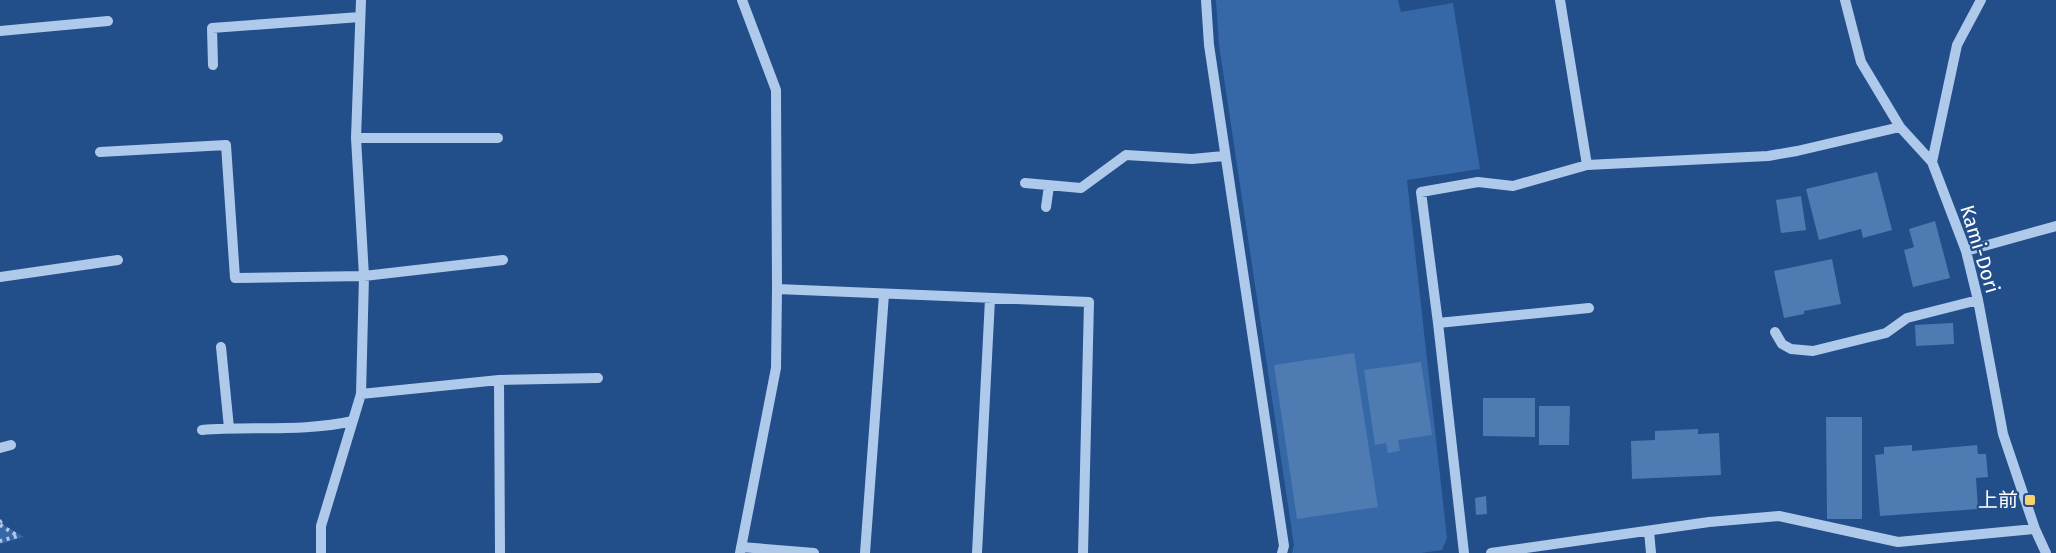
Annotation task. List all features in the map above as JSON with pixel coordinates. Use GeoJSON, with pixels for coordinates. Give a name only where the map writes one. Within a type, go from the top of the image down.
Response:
{"type":"FeatureCollection","features":[{"type":"Feature","properties":{"kind":"street"},"geometry":{"type":"LineString","coordinates":[[321,553],[321,526],[361,394],[364,276],[356,138],[361,0]]}},
{"type":"Feature","properties":{"kind":"street"},"geometry":{"type":"LineString","coordinates":[[742,0],[776,90],[777,289],[776,368],[740,550],[814,553]]}},
{"type":"Feature","properties":{"kind":"street"},"geometry":{"type":"LineString","coordinates":[[1206,0],[1209,45],[1224,156],[1284,546],[1282,553]]}},
{"type":"Feature","properties":{"kind":"street"},"geometry":{"type":"LineString","coordinates":[[1560,0],[1587,165]]}},
{"type":"Feature","properties":{"kind":"street","name":"Kami-Dori"},"geometry":{"type":"LineString","coordinates":[[1845,0],[1861,62],[1900,127],[1932,162],[1966,251],[1978,300],[2003,434],[2034,529],[2046,553]]}},
{"type":"Feature","properties":{"kind":"street"},"geometry":{"type":"LineString","coordinates":[[1932,162],[1958,45],[1981,0]]}},
{"type":"Feature","properties":{"kind":"street"},"geometry":{"type":"LineString","coordinates":[[213,65],[212,28],[360,17]]}},
{"type":"Feature","properties":{"kind":"street"},"geometry":{"type":"LineString","coordinates":[[0,31],[108,21]]}},
{"type":"Feature","properties":{"kind":"street"},"geometry":{"type":"LineString","coordinates":[[1464,553],[1421,192],[1478,182],[1513,186],[1587,165],[1768,156],[1900,127]]}},
{"type":"Feature","properties":{"kind":"street"},"geometry":{"type":"LineString","coordinates":[[356,138],[498,138]]}},
{"type":"Feature","properties":{"kind":"street"},"geometry":{"type":"LineString","coordinates":[[100,152],[226,145],[235,278],[364,276],[504,260]]}},
{"type":"Feature","properties":{"kind":"street"},"geometry":{"type":"LineString","coordinates":[[1025,183],[1081,188],[1126,155],[1192,159],[1224,156]]}},
{"type":"Feature","properties":{"kind":"street"},"geometry":{"type":"LineString","coordinates":[[1046,207],[1049,186]]}},
{"type":"Feature","properties":{"kind":"street"},"geometry":{"type":"LineString","coordinates":[[1966,251],[2056,226]]}},
{"type":"Feature","properties":{"kind":"street"},"geometry":{"type":"LineString","coordinates":[[0,277],[118,260]]}},
{"type":"Feature","properties":{"kind":"street"},"geometry":{"type":"LineString","coordinates":[[777,289],[1089,302],[1083,553]]}},
{"type":"Feature","properties":{"kind":"street"},"geometry":{"type":"LineString","coordinates":[[865,553],[884,294]]}},
{"type":"Feature","properties":{"kind":"street"},"geometry":{"type":"LineString","coordinates":[[977,553],[990,299]]}},
{"type":"Feature","properties":{"kind":"street"},"geometry":{"type":"LineString","coordinates":[[1775,332],[1782,344],[1791,349],[1813,351],[1886,333],[1907,318],[1978,300]]}},
{"type":"Feature","properties":{"kind":"street"},"geometry":{"type":"LineString","coordinates":[[1438,322],[1589,308]]}},
{"type":"Feature","properties":{"kind":"street"},"geometry":{"type":"LineString","coordinates":[[221,347],[229,428]]}},
{"type":"Feature","properties":{"kind":"street"},"geometry":{"type":"LineString","coordinates":[[361,394],[499,380],[598,378]]}},
{"type":"Feature","properties":{"kind":"street"},"geometry":{"type":"LineString","coordinates":[[499,380],[500,553]]}},
{"type":"Feature","properties":{"kind":"street"},"geometry":{"type":"LineString","coordinates":[[202,430],[328,427],[353,421]]}},
{"type":"Feature","properties":{"kind":"street"},"geometry":{"type":"LineString","coordinates":[[1491,553],[1709,522],[1779,516],[1898,542],[2034,529]]}},
{"type":"Feature","properties":{"kind":"street"},"geometry":{"type":"LineString","coordinates":[[1649,531],[1651,553]]}},
{"type":"Feature","properties":{"kind":"path"},"geometry":{"type":"LineString","coordinates":[[0,541],[18,536],[1,522]]}},
{"type":"Feature","properties":{"kind":"shaded area"},"geometry":{"type":"Polygon","coordinates":[[[1216,0],[1398,0],[1401,12],[1453,3],[1480,169],[1407,180],[1447,538],[1442,550],[1421,553],[1292,553],[1294,545],[1219,45],[1216,0]]]}},
{"type":"Feature","properties":{"kind":"shaded area"},"geometry":{"type":"Polygon","coordinates":[[[0,523],[24,537],[0,544],[0,523]]]}},
{"type":"Feature","properties":{"kind":"building"},"geometry":{"type":"Polygon","coordinates":[[[1877,172],[1892,230],[1863,238],[1861,229],[1819,240],[1806,189],[1877,172]]]}},
{"type":"Feature","properties":{"kind":"building"},"geometry":{"type":"Polygon","coordinates":[[[1801,196],[1806,230],[1781,233],[1776,200],[1801,196]]]}},
{"type":"Feature","properties":{"kind":"building"},"geometry":{"type":"Polygon","coordinates":[[[1935,221],[1950,278],[1913,287],[1904,250],[1914,247],[1909,229],[1935,221]]]}},
{"type":"Feature","properties":{"kind":"building"},"geometry":{"type":"Polygon","coordinates":[[[1832,259],[1841,304],[1804,311],[1804,314],[1784,318],[1774,271],[1832,259]]]}},
{"type":"Feature","properties":{"kind":"building"},"geometry":{"type":"Polygon","coordinates":[[[1953,323],[1954,344],[1916,346],[1915,325],[1953,323]]]}},
{"type":"Feature","properties":{"kind":"building"},"geometry":{"type":"Polygon","coordinates":[[[1354,353],[1378,507],[1297,519],[1274,365],[1354,353]]]}},
{"type":"Feature","properties":{"kind":"building"},"geometry":{"type":"Polygon","coordinates":[[[1421,362],[1432,435],[1398,440],[1400,451],[1388,453],[1386,443],[1375,445],[1364,370],[1421,362]]]}},
{"type":"Feature","properties":{"kind":"building"},"geometry":{"type":"Polygon","coordinates":[[[1483,398],[1535,398],[1535,437],[1483,436],[1483,398]]]}},
{"type":"Feature","properties":{"kind":"building"},"geometry":{"type":"Polygon","coordinates":[[[1539,406],[1570,406],[1569,445],[1539,445],[1539,406]]]}},
{"type":"Feature","properties":{"kind":"building"},"geometry":{"type":"Polygon","coordinates":[[[1826,417],[1862,417],[1862,519],[1827,519],[1826,417]]]}},
{"type":"Feature","properties":{"kind":"building"},"geometry":{"type":"Polygon","coordinates":[[[1698,429],[1698,434],[1719,433],[1721,475],[1632,479],[1631,441],[1655,440],[1655,431],[1698,429]]]}},
{"type":"Feature","properties":{"kind":"building"},"geometry":{"type":"Polygon","coordinates":[[[1912,445],[1912,451],[1977,445],[1978,454],[1986,454],[1988,477],[1976,478],[1978,509],[1880,516],[1875,455],[1884,454],[1884,447],[1912,445]]]}},
{"type":"Feature","properties":{"kind":"building"},"geometry":{"type":"Polygon","coordinates":[[[1486,496],[1487,514],[1476,515],[1475,498],[1486,496]]]}},
{"type":"Feature","properties":{"kind":"place","name":"上前"},"geometry":{"type":"Point","coordinates":[2030,500]}}]}
